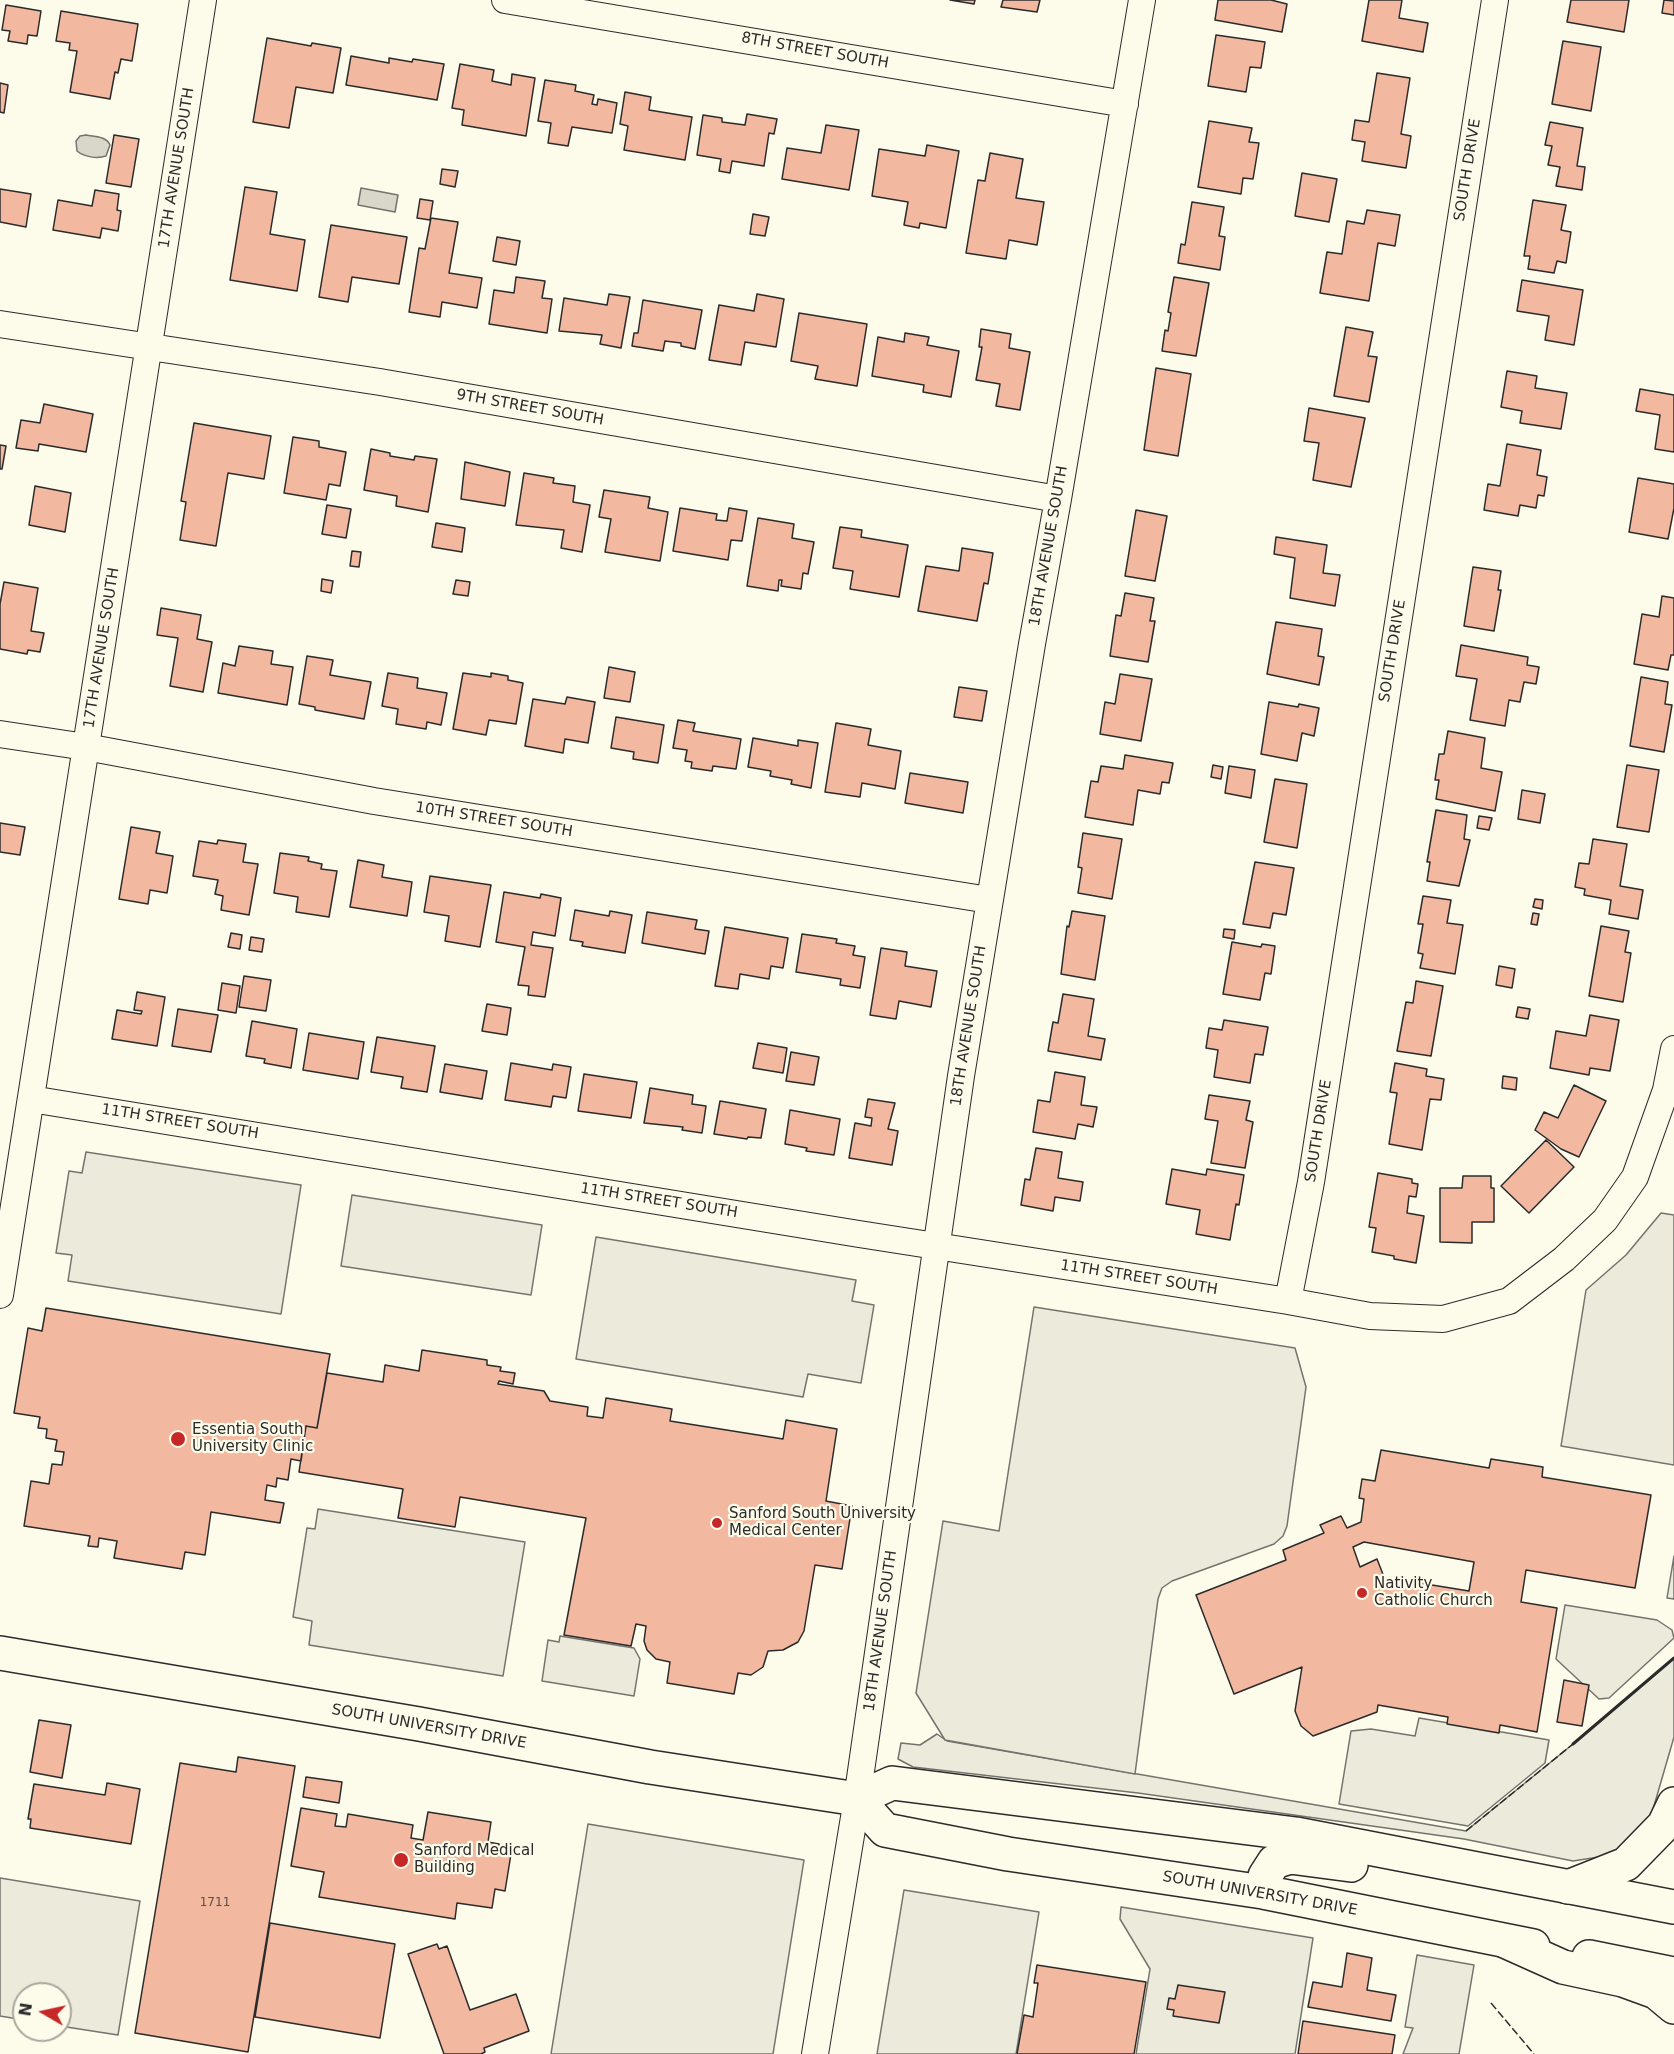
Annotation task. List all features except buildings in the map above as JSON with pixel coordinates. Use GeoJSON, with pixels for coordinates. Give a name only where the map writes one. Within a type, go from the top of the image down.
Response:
{"type":"FeatureCollection","features":[{"type":"Feature","properties":{"kind":"main road","name":"SOUTH UNIVERSITY DRIVE"},"geometry":{"type":"LineString","coordinates":[[0,1653],[419,1724],[650,1767],[857,1799],[885,1830],[1008,1854],[1263,1892],[1674,1974]]}},
{"type":"Feature","properties":{"kind":"main road"},"geometry":{"type":"LineString","coordinates":[[857,1799],[892,1783],[1296,1833],[1674,1907]]}},
{"type":"Feature","properties":{"kind":"main road"},"geometry":{"type":"LineString","coordinates":[[1263,1892],[1265,1876],[1274,1862],[1290,1857],[1507,1883],[1568,1887],[1626,1864],[1664,1825],[1674,1804]]}},
{"type":"Feature","properties":{"kind":"main road"},"geometry":{"type":"LineString","coordinates":[[1505,1941],[1563,1967],[1623,1980],[1656,1992],[1674,2007]]}},
{"type":"Feature","properties":{"kind":"street","name":"17TH AVENUE SOUTH"},"geometry":{"type":"LineString","coordinates":[[0,1295],[203,0]]}},
{"type":"Feature","properties":{"kind":"street","name":"8TH STREET SOUTH"},"geometry":{"type":"LineString","coordinates":[[505,0],[1125,104]]}},
{"type":"Feature","properties":{"kind":"street","name":"18TH AVENUE SOUTH"},"geometry":{"type":"LineString","coordinates":[[815,2054],[857,1799],[961,1076],[989,900],[1142,0]]}},
{"type":"Feature","properties":{"kind":"street","name":"SOUTH DRIVE"},"geometry":{"type":"LineString","coordinates":[[1288,1300],[1311,1182],[1495,0]]}},
{"type":"Feature","properties":{"kind":"street","name":"9TH STREET SOUTH"},"geometry":{"type":"LineString","coordinates":[[0,324],[380,382],[1058,498]]}},
{"type":"Feature","properties":{"kind":"street","name":"10TH STREET SOUTH"},"geometry":{"type":"LineString","coordinates":[[0,734],[86,747],[374,801],[989,900]]}},
{"type":"Feature","properties":{"kind":"street","name":"11TH STREET SOUTH"},"geometry":{"type":"LineString","coordinates":[[31,1099],[937,1246],[1288,1300],[1370,1316],[1443,1319],[1509,1301],[1564,1259],[1605,1220],[1635,1177],[1666,1090],[1674,1049]]}},
{"type":"Feature","properties":{"kind":"shaded area"},"geometry":{"type":"Polygon","coordinates":[[[80,136],[100,137],[108,142],[110,145],[106,156],[91,157],[77,151],[76,141],[80,136]]]}},
{"type":"Feature","properties":{"kind":"shaded area"},"geometry":{"type":"Polygon","coordinates":[[[361,188],[398,195],[395,212],[358,205],[361,188]]]}},
{"type":"Feature","properties":{"kind":"shaded area"},"geometry":{"type":"Polygon","coordinates":[[[86,1152],[301,1185],[281,1314],[68,1281],[72,1255],[56,1253],[69,1171],[82,1173],[86,1152]]]}},
{"type":"Feature","properties":{"kind":"shaded area"},"geometry":{"type":"Polygon","coordinates":[[[352,1195],[542,1225],[531,1295],[341,1266],[352,1195]]]}},
{"type":"Feature","properties":{"kind":"shaded area"},"geometry":{"type":"Polygon","coordinates":[[[1661,1213],[1674,1215],[1674,1465],[1561,1446],[1586,1290],[1626,1255],[1661,1213]]]}},
{"type":"Feature","properties":{"kind":"shaded area"},"geometry":{"type":"Polygon","coordinates":[[[596,1237],[856,1280],[852,1301],[874,1305],[861,1383],[808,1374],[803,1397],[576,1359],[596,1237]]]}},
{"type":"Feature","properties":{"kind":"shaded area"},"geometry":{"type":"Polygon","coordinates":[[[1034,1307],[1295,1348],[1306,1387],[1287,1526],[1283,1536],[1274,1544],[1172,1581],[1162,1588],[1158,1599],[1135,1774],[945,1740],[916,1693],[943,1521],[999,1531],[1034,1307]]]}},
{"type":"Feature","properties":{"kind":"shaded area"},"geometry":{"type":"Polygon","coordinates":[[[318,1509],[525,1542],[503,1676],[309,1645],[312,1621],[293,1617],[307,1528],[315,1529],[318,1509]]]}},
{"type":"Feature","properties":{"kind":"shaded area"},"geometry":{"type":"Polygon","coordinates":[[[1674,1556],[1674,1599],[1667,1598],[1674,1556]]]}},
{"type":"Feature","properties":{"kind":"shaded area"},"geometry":{"type":"Polygon","coordinates":[[[1565,1605],[1657,1620],[1672,1630],[1674,1638],[1609,1698],[1599,1699],[1556,1659],[1565,1605]]]}},
{"type":"Feature","properties":{"kind":"shaded area"},"geometry":{"type":"Polygon","coordinates":[[[560,1636],[634,1648],[640,1659],[634,1696],[542,1681],[548,1640],[559,1642],[560,1636]]]}},
{"type":"Feature","properties":{"kind":"shaded area"},"geometry":{"type":"Polygon","coordinates":[[[1674,1658],[1674,1737],[1649,1823],[1618,1854],[1573,1861],[1464,1839],[1138,1793],[913,1767],[898,1759],[901,1743],[920,1745],[937,1734],[947,1741],[1466,1831],[1674,1658]]]}},
{"type":"Feature","properties":{"kind":"shaded area"},"geometry":{"type":"Polygon","coordinates":[[[1419,1718],[1549,1740],[1545,1763],[1468,1826],[1339,1804],[1351,1731],[1371,1729],[1415,1736],[1419,1718]]]}},
{"type":"Feature","properties":{"kind":"shaded area"},"geometry":{"type":"Polygon","coordinates":[[[588,1824],[804,1860],[773,2054],[551,2054],[588,1824]]]}},
{"type":"Feature","properties":{"kind":"shaded area"},"geometry":{"type":"Polygon","coordinates":[[[0,1878],[140,1901],[118,2035],[72,2028],[72,1982],[12,1982],[12,2018],[0,2016],[0,1878]]]}},
{"type":"Feature","properties":{"kind":"shaded area"},"geometry":{"type":"Polygon","coordinates":[[[904,1890],[1039,1912],[1016,2054],[877,2054],[904,1890]]]}},
{"type":"Feature","properties":{"kind":"shaded area"},"geometry":{"type":"Polygon","coordinates":[[[1121,1907],[1313,1938],[1295,2054],[1136,2054],[1150,1969],[1120,1919],[1121,1907]]]}},
{"type":"Feature","properties":{"kind":"shaded area"},"geometry":{"type":"Polygon","coordinates":[[[1417,1955],[1474,1965],[1459,2054],[1403,2054],[1413,2028],[1405,2027],[1417,1955]]]}},
{"type":"Feature","properties":{"kind":"fence"},"geometry":{"type":"LineString","coordinates":[[1466,1831],[1573,1744]]}},
{"type":"Feature","properties":{"kind":"fence"},"geometry":{"type":"LineString","coordinates":[[1491,2003],[1534,2054]]}},
{"type":"Feature","properties":{"kind":"wall"},"geometry":{"type":"LineString","coordinates":[[1573,1744],[1674,1658]]}},
{"type":"Feature","properties":{"kind":"place","name":"Essentia South University Clinic"},"geometry":{"type":"Point","coordinates":[178,1439]}},
{"type":"Feature","properties":{"kind":"place","name":"Sanford South University Medical Center"},"geometry":{"type":"Point","coordinates":[717,1523]}},
{"type":"Feature","properties":{"kind":"place","name":"Nativity Catholic Church"},"geometry":{"type":"Point","coordinates":[1362,1593]}},
{"type":"Feature","properties":{"kind":"place","name":"Sanford Medical Building"},"geometry":{"type":"Point","coordinates":[401,1860]}}]}
